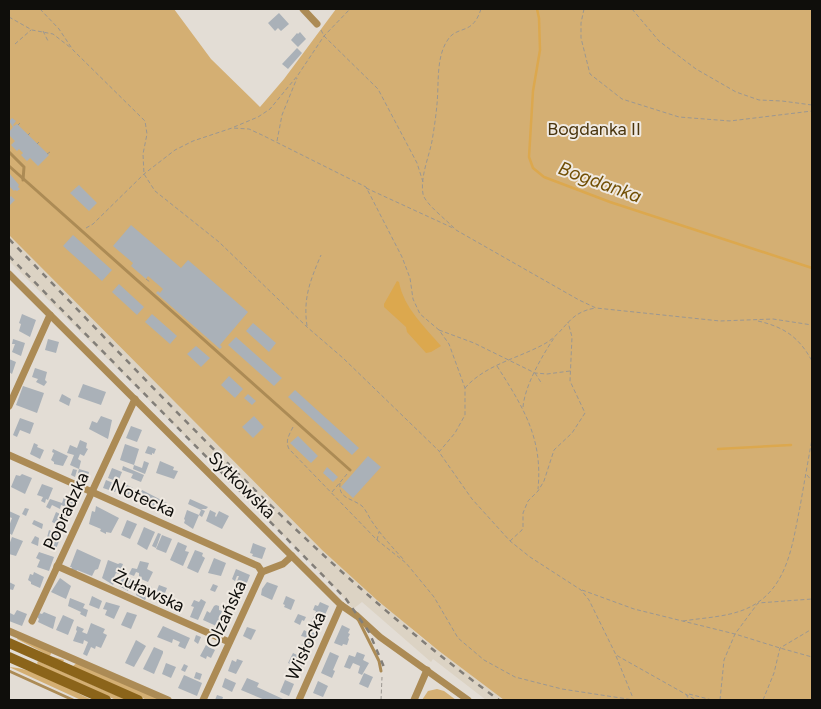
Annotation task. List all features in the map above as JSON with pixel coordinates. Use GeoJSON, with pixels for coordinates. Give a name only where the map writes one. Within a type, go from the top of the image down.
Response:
{"type":"FeatureCollection","features":[{"type":"Feature","properties":{"kind":"main road"},"geometry":{"type":"LineString","coordinates":[[9,643],[138,700]]}},
{"type":"Feature","properties":{"kind":"main road"},"geometry":{"type":"LineString","coordinates":[[9,657],[106,700]]}},
{"type":"Feature","properties":{"kind":"street"},"geometry":{"type":"LineString","coordinates":[[303,9],[317,24]]}},
{"type":"Feature","properties":{"kind":"street","name":"Sytkowska"},"geometry":{"type":"LineString","coordinates":[[9,274],[341,605],[468,700]]}},
{"type":"Feature","properties":{"kind":"street"},"geometry":{"type":"LineString","coordinates":[[9,406],[50,315]]}},
{"type":"Feature","properties":{"kind":"street","name":"Popradzka"},"geometry":{"type":"LineString","coordinates":[[32,621],[135,399]]}},
{"type":"Feature","properties":{"kind":"street","name":"Notecka"},"geometry":{"type":"LineString","coordinates":[[9,455],[258,566],[262,572]]}},
{"type":"Feature","properties":{"kind":"street","name":"Olzańska"},"geometry":{"type":"LineString","coordinates":[[203,700],[262,572],[283,564],[292,556]]}},
{"type":"Feature","properties":{"kind":"street","name":"Żuławska"},"geometry":{"type":"LineString","coordinates":[[57,566],[229,642]]}},
{"type":"Feature","properties":{"kind":"street","name":"Wisłocka"},"geometry":{"type":"LineString","coordinates":[[299,700],[341,605]]}},
{"type":"Feature","properties":{"kind":"street"},"geometry":{"type":"LineString","coordinates":[[9,631],[168,700]]}},
{"type":"Feature","properties":{"kind":"street"},"geometry":{"type":"LineString","coordinates":[[9,664],[28,666]]}},
{"type":"Feature","properties":{"kind":"street"},"geometry":{"type":"LineString","coordinates":[[414,700],[426,670]]}},
{"type":"Feature","properties":{"kind":"lane"},"geometry":{"type":"LineString","coordinates":[[9,152],[24,167],[23,180]]}},
{"type":"Feature","properties":{"kind":"lane"},"geometry":{"type":"LineString","coordinates":[[9,166],[350,470]]}},
{"type":"Feature","properties":{"kind":"lane"},"geometry":{"type":"LineString","coordinates":[[357,616],[379,661],[381,671]]}},
{"type":"Feature","properties":{"kind":"lane"},"geometry":{"type":"LineString","coordinates":[[9,671],[73,700]]}},
{"type":"Feature","properties":{"kind":"path"},"geometry":{"type":"LineString","coordinates":[[40,9],[59,28],[73,50]]}},
{"type":"Feature","properties":{"kind":"path"},"geometry":{"type":"LineString","coordinates":[[81,230],[93,224],[144,174],[175,150],[258,117],[270,109],[298,75],[324,36],[350,9]]}},
{"type":"Feature","properties":{"kind":"path"},"geometry":{"type":"LineString","coordinates":[[423,183],[437,107],[442,49],[448,38],[469,28],[477,20],[481,9]]}},
{"type":"Feature","properties":{"kind":"path"},"geometry":{"type":"LineString","coordinates":[[584,9],[581,23],[581,38],[590,74],[622,98],[679,117],[730,121],[812,111]]}},
{"type":"Feature","properties":{"kind":"path"},"geometry":{"type":"LineString","coordinates":[[632,9],[659,41],[696,69],[736,92],[759,100],[812,105]]}},
{"type":"Feature","properties":{"kind":"path"},"geometry":{"type":"LineString","coordinates":[[9,17],[32,30],[53,34],[73,50],[144,121],[147,134],[143,154],[144,174],[155,191],[219,242],[307,327],[343,358],[439,452],[472,499],[510,541],[530,558],[581,590],[634,609],[735,634],[812,657]]}},
{"type":"Feature","properties":{"kind":"path"},"geometry":{"type":"LineString","coordinates":[[317,24],[324,36],[378,88],[417,163],[423,183],[424,195],[429,205],[444,216],[456,230]]}},
{"type":"Feature","properties":{"kind":"path"},"geometry":{"type":"LineString","coordinates":[[15,44],[32,30]]}},
{"type":"Feature","properties":{"kind":"path"},"geometry":{"type":"LineString","coordinates":[[42,31],[48,41]]}},
{"type":"Feature","properties":{"kind":"path"},"geometry":{"type":"LineString","coordinates":[[277,142],[282,115],[298,75]]}},
{"type":"Feature","properties":{"kind":"path"},"geometry":{"type":"LineString","coordinates":[[232,128],[249,129],[456,230],[596,308]]}},
{"type":"Feature","properties":{"kind":"path"},"geometry":{"type":"LineString","coordinates":[[366,187],[402,257],[410,278],[413,299],[420,314],[438,330],[449,344],[465,388],[465,415],[455,433],[439,452]]}},
{"type":"Feature","properties":{"kind":"path"},"geometry":{"type":"LineString","coordinates":[[307,327],[305,310],[310,282],[321,255]]}},
{"type":"Feature","properties":{"kind":"path"},"geometry":{"type":"LineString","coordinates":[[146,279],[150,282]]}},
{"type":"Feature","properties":{"kind":"path"},"geometry":{"type":"LineString","coordinates":[[465,388],[472,380],[497,365],[546,343],[576,314],[585,309],[596,308],[720,321],[774,320],[812,325]]}},
{"type":"Feature","properties":{"kind":"path"},"geometry":{"type":"LineString","coordinates":[[755,320],[775,324],[792,334],[806,349],[812,361]]}},
{"type":"Feature","properties":{"kind":"path"},"geometry":{"type":"LineString","coordinates":[[510,541],[522,530],[523,513],[528,501],[544,482],[554,450],[572,433],[585,413],[570,381],[572,337],[568,322]]}},
{"type":"Feature","properties":{"kind":"path"},"geometry":{"type":"LineString","coordinates":[[438,330],[474,343],[535,373],[547,374],[570,371]]}},
{"type":"Feature","properties":{"kind":"path"},"geometry":{"type":"LineString","coordinates":[[523,407],[524,398],[535,373],[555,336]]}},
{"type":"Feature","properties":{"kind":"path"},"geometry":{"type":"LineString","coordinates":[[497,365],[523,407],[532,429],[539,462],[538,491]]}},
{"type":"Feature","properties":{"kind":"path"},"geometry":{"type":"LineString","coordinates":[[535,373],[542,384]]}},
{"type":"Feature","properties":{"kind":"path"},"geometry":{"type":"LineString","coordinates":[[296,422],[288,436],[287,444],[289,449],[376,540],[406,563]]}},
{"type":"Feature","properties":{"kind":"path"},"geometry":{"type":"LineString","coordinates":[[720,700],[724,660],[735,634],[758,603],[773,589],[791,550],[812,439]]}},
{"type":"Feature","properties":{"kind":"path"},"geometry":{"type":"LineString","coordinates":[[331,493],[350,470]]}},
{"type":"Feature","properties":{"kind":"path"},"geometry":{"type":"LineString","coordinates":[[806,474],[812,481]]}},
{"type":"Feature","properties":{"kind":"path"},"geometry":{"type":"LineString","coordinates":[[340,483],[339,489],[346,499],[363,507],[379,531],[434,597],[458,638],[484,660],[515,677],[562,689],[634,700]]}},
{"type":"Feature","properties":{"kind":"path"},"geometry":{"type":"LineString","coordinates":[[376,540],[379,531]]}},
{"type":"Feature","properties":{"kind":"path"},"geometry":{"type":"LineString","coordinates":[[581,590],[589,600],[616,655],[634,700]]}},
{"type":"Feature","properties":{"kind":"path"},"geometry":{"type":"LineString","coordinates":[[683,621],[736,613],[758,603],[812,599]]}},
{"type":"Feature","properties":{"kind":"path"},"geometry":{"type":"LineString","coordinates":[[764,700],[780,648],[812,628]]}},
{"type":"Feature","properties":{"kind":"path"},"geometry":{"type":"LineString","coordinates":[[616,655],[696,700]]}},
{"type":"Feature","properties":{"kind":"path"},"geometry":{"type":"LineString","coordinates":[[381,671],[381,700]]}},
{"type":"Feature","properties":{"kind":"path"},"geometry":{"type":"LineString","coordinates":[[685,694],[690,700]]}},
{"type":"Feature","properties":{"kind":"path"},"geometry":{"type":"LineString","coordinates":[[685,694],[712,700]]}},
{"type":"Feature","properties":{"kind":"shaded area"},"geometry":{"type":"Polygon","coordinates":[[[9,235],[322,550],[422,638],[504,700],[486,700],[433,659],[431,662],[362,602],[353,609],[336,589],[200,451],[9,261],[9,235]]]}},
{"type":"Feature","properties":{"kind":"shaded area"},"geometry":{"type":"Polygon","coordinates":[[[397,281],[410,308],[441,346],[431,352],[426,353],[407,332],[406,327],[384,307],[397,281]]]}},
{"type":"Feature","properties":{"kind":"green space","name":"Bogdanka II"},"geometry":{"type":"Polygon","coordinates":[[[9,9],[174,9],[211,59],[260,107],[284,79],[336,9],[812,9],[812,700],[504,700],[439,651],[378,601],[322,550],[9,235],[9,9]]]}},
{"type":"Feature","properties":{"kind":"green space"},"geometry":{"type":"Polygon","coordinates":[[[18,637],[52,651],[50,656],[64,660],[63,662],[73,666],[78,662],[164,700],[147,700],[63,663],[17,639],[18,637]]]}},
{"type":"Feature","properties":{"kind":"green space"},"geometry":{"type":"Polygon","coordinates":[[[38,661],[127,700],[116,700],[39,666],[38,661]]]}},
{"type":"Feature","properties":{"kind":"green space"},"geometry":{"type":"Polygon","coordinates":[[[9,667],[19,668],[40,675],[92,700],[81,700],[9,667]]]}},
{"type":"Feature","properties":{"kind":"green space"},"geometry":{"type":"Polygon","coordinates":[[[437,689],[444,691],[456,700],[422,700],[428,691],[437,689]]]}},
{"type":"Feature","properties":{"kind":"building"},"geometry":{"type":"Polygon","coordinates":[[[279,13],[289,24],[281,31],[278,28],[275,31],[268,23],[279,13]]]}},
{"type":"Feature","properties":{"kind":"building"},"geometry":{"type":"Polygon","coordinates":[[[300,32],[306,39],[298,47],[291,40],[300,32]]]}},
{"type":"Feature","properties":{"kind":"building"},"geometry":{"type":"Polygon","coordinates":[[[297,48],[302,53],[288,69],[282,64],[297,48]]]}},
{"type":"Feature","properties":{"kind":"building"},"geometry":{"type":"Polygon","coordinates":[[[12,118],[16,121],[14,126],[17,124],[49,155],[38,166],[30,158],[27,161],[21,155],[23,153],[19,149],[17,151],[11,145],[15,141],[9,135],[13,127],[9,121],[12,118]]]}},
{"type":"Feature","properties":{"kind":"building"},"geometry":{"type":"Polygon","coordinates":[[[9,173],[19,185],[20,189],[17,191],[14,191],[9,186],[9,173]]]}},
{"type":"Feature","properties":{"kind":"building"},"geometry":{"type":"Polygon","coordinates":[[[79,185],[97,203],[89,211],[70,193],[79,185]]]}},
{"type":"Feature","properties":{"kind":"building"},"geometry":{"type":"Polygon","coordinates":[[[11,196],[15,200],[10,205],[9,198],[11,196]]]}},
{"type":"Feature","properties":{"kind":"building"},"geometry":{"type":"Polygon","coordinates":[[[131,225],[181,268],[188,260],[248,312],[220,345],[222,347],[220,349],[156,293],[158,291],[160,293],[163,289],[148,276],[146,279],[131,266],[133,263],[113,246],[131,225]]]}},
{"type":"Feature","properties":{"kind":"building"},"geometry":{"type":"Polygon","coordinates":[[[73,235],[112,270],[102,281],[63,246],[73,235]]]}},
{"type":"Feature","properties":{"kind":"building"},"geometry":{"type":"Polygon","coordinates":[[[119,284],[144,307],[137,315],[112,292],[119,284]]]}},
{"type":"Feature","properties":{"kind":"building"},"geometry":{"type":"Polygon","coordinates":[[[22,314],[36,320],[30,337],[19,331],[22,314]]]}},
{"type":"Feature","properties":{"kind":"building"},"geometry":{"type":"Polygon","coordinates":[[[152,314],[177,336],[170,344],[145,322],[152,314]]]}},
{"type":"Feature","properties":{"kind":"building"},"geometry":{"type":"Polygon","coordinates":[[[253,323],[276,343],[269,352],[246,331],[253,323]]]}},
{"type":"Feature","properties":{"kind":"building"},"geometry":{"type":"Polygon","coordinates":[[[236,337],[282,378],[274,386],[228,345],[236,337]]]}},
{"type":"Feature","properties":{"kind":"building"},"geometry":{"type":"Polygon","coordinates":[[[13,339],[25,343],[21,356],[12,352],[15,344],[12,344],[13,339]]]}},
{"type":"Feature","properties":{"kind":"building"},"geometry":{"type":"Polygon","coordinates":[[[48,339],[59,342],[56,353],[45,350],[48,339]]]}},
{"type":"Feature","properties":{"kind":"building"},"geometry":{"type":"Polygon","coordinates":[[[196,346],[210,358],[201,367],[187,354],[196,346]]]}},
{"type":"Feature","properties":{"kind":"building"},"geometry":{"type":"Polygon","coordinates":[[[9,359],[16,362],[12,374],[9,372],[9,359]]]}},
{"type":"Feature","properties":{"kind":"building"},"geometry":{"type":"Polygon","coordinates":[[[35,368],[47,372],[45,380],[47,382],[44,386],[36,382],[38,379],[32,377],[35,368]]]}},
{"type":"Feature","properties":{"kind":"building"},"geometry":{"type":"Polygon","coordinates":[[[229,376],[243,389],[235,398],[221,385],[229,376]]]}},
{"type":"Feature","properties":{"kind":"building"},"geometry":{"type":"Polygon","coordinates":[[[83,384],[106,392],[101,405],[78,397],[83,384]]]}},
{"type":"Feature","properties":{"kind":"building"},"geometry":{"type":"Polygon","coordinates":[[[23,386],[44,393],[37,413],[16,405],[23,386]]]}},
{"type":"Feature","properties":{"kind":"building"},"geometry":{"type":"Polygon","coordinates":[[[295,390],[359,448],[352,455],[288,397],[295,390]]]}},
{"type":"Feature","properties":{"kind":"building"},"geometry":{"type":"Polygon","coordinates":[[[62,394],[71,399],[69,406],[59,401],[62,394]]]}},
{"type":"Feature","properties":{"kind":"building"},"geometry":{"type":"Polygon","coordinates":[[[248,394],[256,401],[252,405],[244,398],[248,394]]]}},
{"type":"Feature","properties":{"kind":"building"},"geometry":{"type":"Polygon","coordinates":[[[101,416],[112,420],[108,439],[89,429],[92,421],[97,423],[101,416]]]}},
{"type":"Feature","properties":{"kind":"building"},"geometry":{"type":"Polygon","coordinates":[[[254,416],[264,427],[253,438],[242,427],[254,416]]]}},
{"type":"Feature","properties":{"kind":"building"},"geometry":{"type":"Polygon","coordinates":[[[20,418],[34,423],[30,434],[20,430],[17,437],[13,435],[20,418]]]}},
{"type":"Feature","properties":{"kind":"building"},"geometry":{"type":"Polygon","coordinates":[[[131,426],[142,430],[137,442],[126,438],[131,426]]]}},
{"type":"Feature","properties":{"kind":"building"},"geometry":{"type":"Polygon","coordinates":[[[298,436],[318,456],[311,463],[290,443],[298,436]]]}},
{"type":"Feature","properties":{"kind":"building"},"geometry":{"type":"Polygon","coordinates":[[[80,440],[87,443],[86,448],[88,449],[84,456],[80,454],[78,459],[81,461],[79,469],[70,465],[74,455],[67,453],[70,445],[77,448],[80,440]]]}},
{"type":"Feature","properties":{"kind":"building"},"geometry":{"type":"Polygon","coordinates":[[[34,443],[38,445],[37,447],[44,450],[40,459],[30,454],[34,443]]]}},
{"type":"Feature","properties":{"kind":"building"},"geometry":{"type":"Polygon","coordinates":[[[125,444],[139,449],[134,465],[120,460],[125,444]]]}},
{"type":"Feature","properties":{"kind":"building"},"geometry":{"type":"Polygon","coordinates":[[[148,446],[156,449],[154,454],[145,453],[148,446]]]}},
{"type":"Feature","properties":{"kind":"building"},"geometry":{"type":"Polygon","coordinates":[[[53,449],[68,456],[63,466],[54,464],[51,460],[54,453],[52,452],[53,449]]]}},
{"type":"Feature","properties":{"kind":"building"},"geometry":{"type":"Polygon","coordinates":[[[368,456],[381,467],[353,498],[341,487],[368,456]]]}},
{"type":"Feature","properties":{"kind":"building"},"geometry":{"type":"Polygon","coordinates":[[[144,461],[149,463],[145,474],[133,469],[134,465],[142,468],[144,461]]]}},
{"type":"Feature","properties":{"kind":"building"},"geometry":{"type":"Polygon","coordinates":[[[160,461],[174,467],[173,470],[178,471],[174,479],[156,473],[160,461]]]}},
{"type":"Feature","properties":{"kind":"building"},"geometry":{"type":"Polygon","coordinates":[[[123,466],[144,475],[141,482],[131,478],[133,474],[122,470],[123,466]]]}},
{"type":"Feature","properties":{"kind":"building"},"geometry":{"type":"Polygon","coordinates":[[[327,467],[338,477],[333,482],[323,473],[327,467]]]}},
{"type":"Feature","properties":{"kind":"building"},"geometry":{"type":"Polygon","coordinates":[[[112,468],[122,472],[118,482],[108,478],[112,468]]]}},
{"type":"Feature","properties":{"kind":"building"},"geometry":{"type":"Polygon","coordinates":[[[73,469],[77,470],[75,477],[71,475],[73,469]]]}},
{"type":"Feature","properties":{"kind":"building"},"geometry":{"type":"Polygon","coordinates":[[[79,469],[89,472],[87,480],[77,477],[79,469]]]}},
{"type":"Feature","properties":{"kind":"building"},"geometry":{"type":"Polygon","coordinates":[[[22,474],[32,478],[25,494],[11,487],[16,475],[20,476],[22,474]]]}},
{"type":"Feature","properties":{"kind":"building"},"geometry":{"type":"Polygon","coordinates":[[[106,480],[118,485],[115,492],[103,488],[106,480]]]}},
{"type":"Feature","properties":{"kind":"building"},"geometry":{"type":"Polygon","coordinates":[[[123,483],[133,488],[128,497],[118,493],[123,483]]]}},
{"type":"Feature","properties":{"kind":"building"},"geometry":{"type":"Polygon","coordinates":[[[42,484],[53,488],[45,503],[41,501],[43,497],[37,495],[42,484]]]}},
{"type":"Feature","properties":{"kind":"building"},"geometry":{"type":"Polygon","coordinates":[[[142,490],[167,503],[162,513],[137,502],[142,490]]]}},
{"type":"Feature","properties":{"kind":"building"},"geometry":{"type":"Polygon","coordinates":[[[65,494],[75,499],[71,509],[61,505],[60,509],[52,505],[50,509],[46,507],[50,499],[62,503],[65,494]]]}},
{"type":"Feature","properties":{"kind":"building"},"geometry":{"type":"Polygon","coordinates":[[[190,499],[208,507],[201,509],[205,511],[202,517],[199,515],[201,510],[188,504],[190,499]]]}},
{"type":"Feature","properties":{"kind":"building"},"geometry":{"type":"Polygon","coordinates":[[[96,506],[119,518],[111,533],[106,532],[106,534],[100,531],[101,529],[89,524],[92,511],[95,512],[96,506]]]}},
{"type":"Feature","properties":{"kind":"building"},"geometry":{"type":"Polygon","coordinates":[[[25,508],[29,509],[26,516],[22,514],[25,508]]]}},
{"type":"Feature","properties":{"kind":"building"},"geometry":{"type":"Polygon","coordinates":[[[187,510],[199,515],[193,529],[184,523],[187,510]]]}},
{"type":"Feature","properties":{"kind":"building"},"geometry":{"type":"Polygon","coordinates":[[[210,510],[216,513],[216,517],[219,511],[229,516],[222,529],[206,521],[210,510]]]}},
{"type":"Feature","properties":{"kind":"building"},"geometry":{"type":"Polygon","coordinates":[[[9,511],[20,516],[12,535],[9,533],[12,518],[9,517],[9,511]]]}},
{"type":"Feature","properties":{"kind":"building"},"geometry":{"type":"Polygon","coordinates":[[[56,512],[69,518],[65,528],[52,522],[56,512]]]}},
{"type":"Feature","properties":{"kind":"building"},"geometry":{"type":"Polygon","coordinates":[[[34,520],[43,524],[42,529],[32,524],[34,520]]]}},
{"type":"Feature","properties":{"kind":"building"},"geometry":{"type":"Polygon","coordinates":[[[127,520],[137,524],[130,539],[121,535],[127,520]]]}},
{"type":"Feature","properties":{"kind":"building"},"geometry":{"type":"Polygon","coordinates":[[[144,527],[155,532],[147,550],[137,544],[144,527]]]}},
{"type":"Feature","properties":{"kind":"building"},"geometry":{"type":"Polygon","coordinates":[[[49,530],[61,536],[56,549],[45,545],[49,530]]]}},
{"type":"Feature","properties":{"kind":"building"},"geometry":{"type":"Polygon","coordinates":[[[158,533],[161,534],[156,548],[152,546],[158,533]]]}},
{"type":"Feature","properties":{"kind":"building"},"geometry":{"type":"Polygon","coordinates":[[[162,535],[172,539],[166,553],[156,549],[162,535]]]}},
{"type":"Feature","properties":{"kind":"building"},"geometry":{"type":"Polygon","coordinates":[[[35,536],[39,538],[38,546],[31,543],[35,536]]]}},
{"type":"Feature","properties":{"kind":"building"},"geometry":{"type":"Polygon","coordinates":[[[12,537],[23,541],[16,556],[9,554],[9,545],[12,537]]]}},
{"type":"Feature","properties":{"kind":"building"},"geometry":{"type":"Polygon","coordinates":[[[178,542],[187,546],[185,551],[189,552],[183,566],[170,560],[178,542]]]}},
{"type":"Feature","properties":{"kind":"building"},"geometry":{"type":"Polygon","coordinates":[[[253,543],[266,548],[262,559],[252,556],[253,554],[250,553],[253,543]]]}},
{"type":"Feature","properties":{"kind":"building"},"geometry":{"type":"Polygon","coordinates":[[[77,549],[101,560],[98,569],[95,570],[92,576],[71,569],[72,567],[70,567],[77,549]]]}},
{"type":"Feature","properties":{"kind":"building"},"geometry":{"type":"Polygon","coordinates":[[[195,550],[203,553],[202,556],[205,558],[198,573],[187,568],[195,550]]]}},
{"type":"Feature","properties":{"kind":"building"},"geometry":{"type":"Polygon","coordinates":[[[39,552],[54,557],[49,571],[37,567],[40,560],[36,558],[39,552]]]}},
{"type":"Feature","properties":{"kind":"building"},"geometry":{"type":"Polygon","coordinates":[[[214,558],[226,563],[221,576],[208,573],[214,558]]]}},
{"type":"Feature","properties":{"kind":"building"},"geometry":{"type":"Polygon","coordinates":[[[108,560],[123,564],[119,574],[116,573],[114,577],[117,578],[113,585],[102,578],[108,560]]]}},
{"type":"Feature","properties":{"kind":"building"},"geometry":{"type":"Polygon","coordinates":[[[140,561],[149,563],[147,569],[153,572],[148,582],[141,579],[142,577],[139,576],[139,573],[136,572],[134,576],[129,574],[132,568],[137,569],[140,561]]]}},
{"type":"Feature","properties":{"kind":"building"},"geometry":{"type":"Polygon","coordinates":[[[236,569],[250,575],[246,585],[237,581],[239,576],[237,576],[235,581],[232,579],[236,569]]]}},
{"type":"Feature","properties":{"kind":"building"},"geometry":{"type":"Polygon","coordinates":[[[34,572],[44,577],[40,588],[31,584],[28,580],[30,574],[33,575],[34,572]]]}},
{"type":"Feature","properties":{"kind":"building"},"geometry":{"type":"Polygon","coordinates":[[[122,576],[133,580],[132,586],[130,585],[128,591],[119,586],[122,576]]]}},
{"type":"Feature","properties":{"kind":"building"},"geometry":{"type":"Polygon","coordinates":[[[60,578],[71,586],[66,599],[51,592],[60,578]]]}},
{"type":"Feature","properties":{"kind":"building"},"geometry":{"type":"Polygon","coordinates":[[[9,582],[15,585],[13,590],[9,589],[9,582]]]}},
{"type":"Feature","properties":{"kind":"building"},"geometry":{"type":"Polygon","coordinates":[[[267,582],[278,586],[272,600],[261,595],[262,589],[267,582]]]}},
{"type":"Feature","properties":{"kind":"building"},"geometry":{"type":"Polygon","coordinates":[[[141,583],[152,587],[145,600],[136,595],[141,583]]]}},
{"type":"Feature","properties":{"kind":"building"},"geometry":{"type":"Polygon","coordinates":[[[213,584],[218,586],[215,592],[210,590],[213,584]]]}},
{"type":"Feature","properties":{"kind":"building"},"geometry":{"type":"Polygon","coordinates":[[[159,585],[167,588],[165,593],[168,595],[163,603],[153,600],[159,585]]]}},
{"type":"Feature","properties":{"kind":"building"},"geometry":{"type":"Polygon","coordinates":[[[92,596],[102,601],[99,609],[89,605],[92,596]]]}},
{"type":"Feature","properties":{"kind":"building"},"geometry":{"type":"Polygon","coordinates":[[[286,596],[295,600],[291,610],[284,607],[285,605],[283,604],[286,596]]]}},
{"type":"Feature","properties":{"kind":"building"},"geometry":{"type":"Polygon","coordinates":[[[70,598],[85,604],[83,608],[88,610],[86,617],[80,614],[81,612],[68,606],[70,598]]]}},
{"type":"Feature","properties":{"kind":"building"},"geometry":{"type":"Polygon","coordinates":[[[201,599],[206,602],[198,620],[190,617],[194,607],[191,606],[194,600],[199,602],[201,599]]]}},
{"type":"Feature","properties":{"kind":"building"},"geometry":{"type":"Polygon","coordinates":[[[106,602],[120,606],[114,619],[105,615],[107,610],[103,609],[106,602]]]}},
{"type":"Feature","properties":{"kind":"building"},"geometry":{"type":"Polygon","coordinates":[[[320,602],[329,606],[309,651],[301,647],[305,637],[301,636],[304,630],[309,633],[316,611],[313,610],[315,605],[318,606],[320,602]]]}},
{"type":"Feature","properties":{"kind":"building"},"geometry":{"type":"Polygon","coordinates":[[[216,605],[222,611],[221,614],[228,617],[223,629],[203,620],[207,611],[210,613],[216,605]]]}},
{"type":"Feature","properties":{"kind":"building"},"geometry":{"type":"Polygon","coordinates":[[[17,610],[27,614],[22,626],[9,621],[10,613],[14,615],[17,610]]]}},
{"type":"Feature","properties":{"kind":"building"},"geometry":{"type":"Polygon","coordinates":[[[44,612],[56,617],[53,629],[38,622],[39,619],[37,617],[39,613],[42,614],[44,612]]]}},
{"type":"Feature","properties":{"kind":"building"},"geometry":{"type":"Polygon","coordinates":[[[127,612],[137,615],[131,629],[121,625],[127,612]]]}},
{"type":"Feature","properties":{"kind":"building"},"geometry":{"type":"Polygon","coordinates":[[[298,614],[306,617],[300,625],[294,622],[298,614]]]}},
{"type":"Feature","properties":{"kind":"building"},"geometry":{"type":"Polygon","coordinates":[[[63,615],[74,620],[68,635],[56,630],[63,615]]]}},
{"type":"Feature","properties":{"kind":"building"},"geometry":{"type":"Polygon","coordinates":[[[91,623],[105,629],[103,633],[107,635],[101,648],[96,646],[95,649],[91,647],[87,656],[83,654],[88,642],[84,640],[83,644],[73,641],[77,626],[84,629],[82,632],[87,634],[91,623]]]}},
{"type":"Feature","properties":{"kind":"building"},"geometry":{"type":"Polygon","coordinates":[[[342,625],[350,629],[348,633],[350,634],[347,645],[343,644],[342,646],[334,643],[342,625]]]}},
{"type":"Feature","properties":{"kind":"building"},"geometry":{"type":"Polygon","coordinates":[[[163,626],[190,638],[185,649],[178,646],[180,642],[173,639],[172,643],[157,637],[163,626]]]}},
{"type":"Feature","properties":{"kind":"building"},"geometry":{"type":"Polygon","coordinates":[[[247,627],[256,630],[251,640],[243,636],[247,627]]]}},
{"type":"Feature","properties":{"kind":"building"},"geometry":{"type":"Polygon","coordinates":[[[196,635],[201,637],[198,644],[194,641],[196,635]]]}},
{"type":"Feature","properties":{"kind":"building"},"geometry":{"type":"Polygon","coordinates":[[[136,640],[146,646],[134,667],[125,663],[136,640]]]}},
{"type":"Feature","properties":{"kind":"building"},"geometry":{"type":"Polygon","coordinates":[[[206,645],[215,650],[211,658],[207,656],[206,659],[200,656],[206,645]]]}},
{"type":"Feature","properties":{"kind":"building"},"geometry":{"type":"Polygon","coordinates":[[[154,647],[163,651],[163,653],[154,674],[143,669],[154,647]]]}},
{"type":"Feature","properties":{"kind":"building"},"geometry":{"type":"Polygon","coordinates":[[[330,652],[339,656],[332,678],[321,673],[330,652]]]}},
{"type":"Feature","properties":{"kind":"building"},"geometry":{"type":"Polygon","coordinates":[[[357,652],[365,655],[363,660],[369,663],[362,675],[358,673],[360,666],[353,663],[350,669],[344,667],[349,655],[355,657],[357,652]]]}},
{"type":"Feature","properties":{"kind":"building"},"geometry":{"type":"Polygon","coordinates":[[[293,653],[305,659],[301,668],[288,663],[293,653]]]}},
{"type":"Feature","properties":{"kind":"building"},"geometry":{"type":"Polygon","coordinates":[[[237,659],[243,661],[236,674],[228,671],[232,660],[236,662],[237,659]]]}},
{"type":"Feature","properties":{"kind":"building"},"geometry":{"type":"Polygon","coordinates":[[[166,663],[176,667],[171,678],[162,674],[166,663]]]}},
{"type":"Feature","properties":{"kind":"building"},"geometry":{"type":"Polygon","coordinates":[[[184,664],[188,666],[185,672],[181,670],[184,664]]]}},
{"type":"Feature","properties":{"kind":"building"},"geometry":{"type":"Polygon","coordinates":[[[196,672],[202,674],[200,680],[194,678],[196,672]]]}},
{"type":"Feature","properties":{"kind":"building"},"geometry":{"type":"Polygon","coordinates":[[[364,673],[373,677],[368,688],[359,684],[364,673]]]}},
{"type":"Feature","properties":{"kind":"building"},"geometry":{"type":"Polygon","coordinates":[[[184,675],[202,683],[197,696],[178,688],[184,675]]]}},
{"type":"Feature","properties":{"kind":"building"},"geometry":{"type":"Polygon","coordinates":[[[225,678],[236,683],[232,692],[222,687],[225,678]]]}},
{"type":"Feature","properties":{"kind":"building"},"geometry":{"type":"Polygon","coordinates":[[[247,678],[259,683],[257,687],[283,699],[265,700],[241,690],[247,678]]]}},
{"type":"Feature","properties":{"kind":"building"},"geometry":{"type":"Polygon","coordinates":[[[285,680],[294,684],[289,696],[280,692],[285,680]]]}},
{"type":"Feature","properties":{"kind":"building"},"geometry":{"type":"Polygon","coordinates":[[[318,681],[328,686],[323,697],[313,693],[318,681]]]}},
{"type":"Feature","properties":{"kind":"building"},"geometry":{"type":"Polygon","coordinates":[[[217,695],[223,697],[222,700],[215,700],[217,695]]]}},
{"type":"Feature","properties":{"kind":"waterway","name":"Bogdanka"},"geometry":{"type":"LineString","coordinates":[[537,9],[540,50],[533,91],[529,157],[533,168],[544,177],[610,202],[812,268]]}},
{"type":"Feature","properties":{"kind":"waterway"},"geometry":{"type":"LineString","coordinates":[[718,449],[791,445]]}},
{"type":"Feature","properties":{"kind":"railway"},"geometry":{"type":"LineString","coordinates":[[9,239],[185,420],[305,538],[432,649],[499,700]]}},
{"type":"Feature","properties":{"kind":"railway"},"geometry":{"type":"LineString","coordinates":[[9,256],[346,599],[369,632],[384,667]]}}]}
